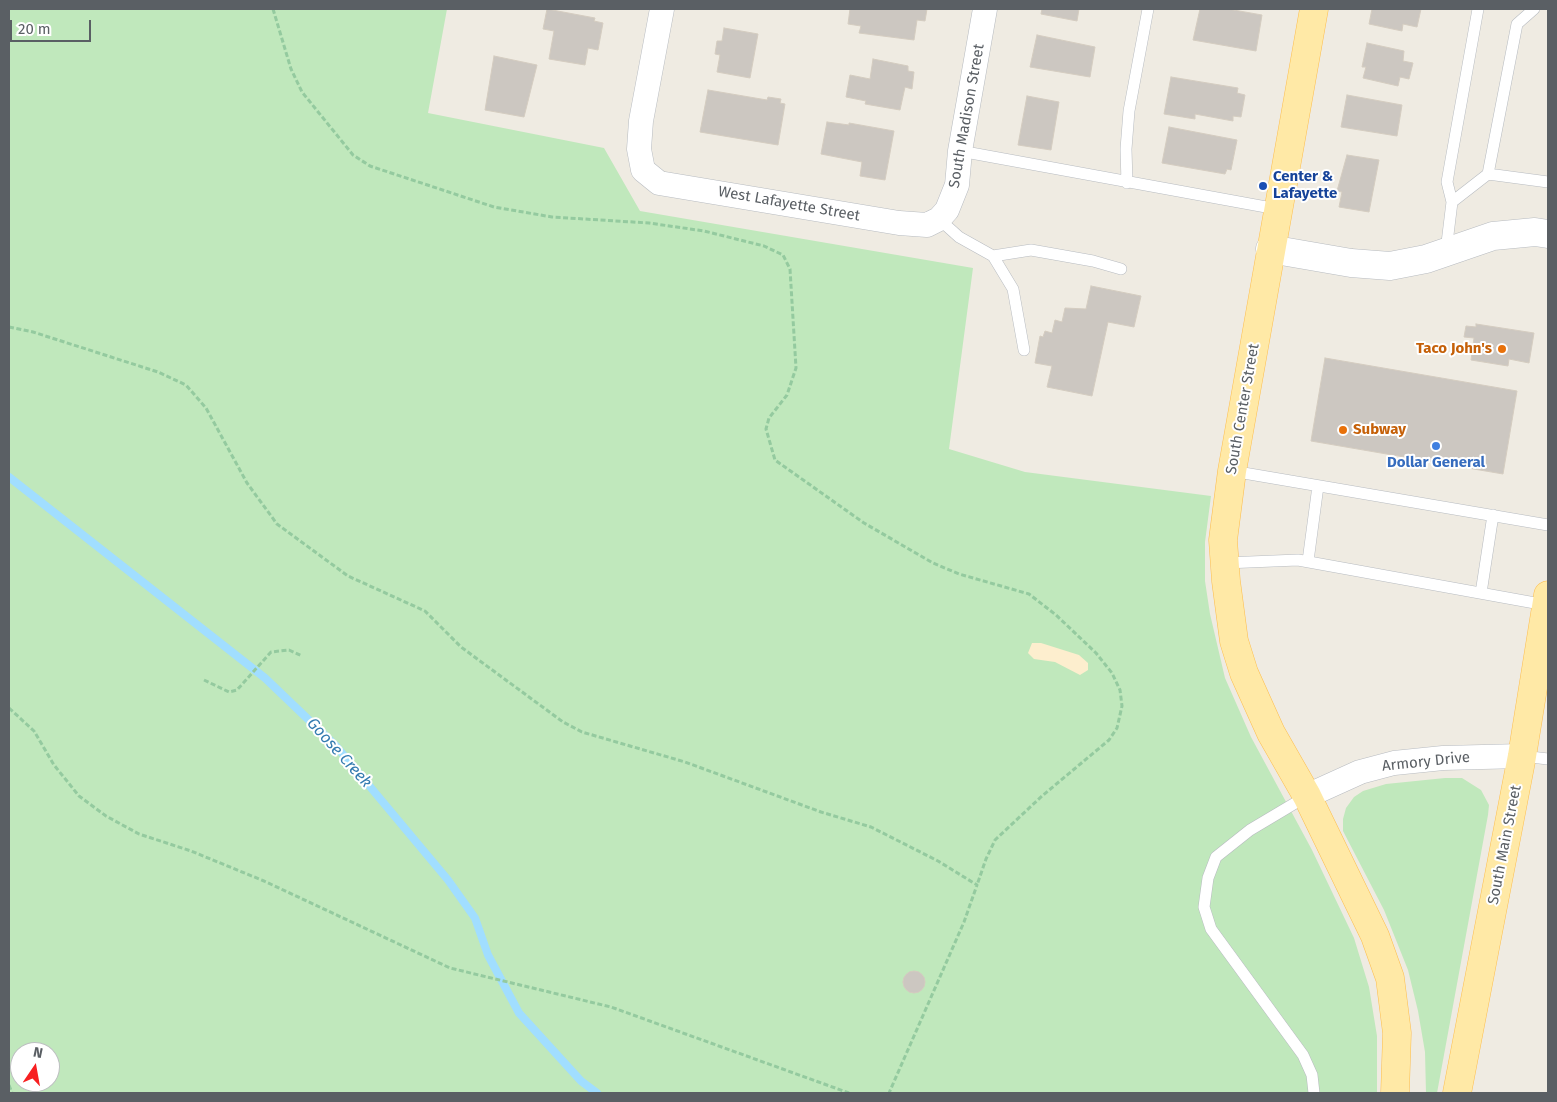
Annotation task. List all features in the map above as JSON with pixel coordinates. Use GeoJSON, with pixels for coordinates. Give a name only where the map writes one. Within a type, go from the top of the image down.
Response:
{"type":"FeatureCollection","features":[{"type":"Feature","properties":{"kind":"main road","name":"South Center Street"},"geometry":{"type":"LineString","coordinates":[[1307,796],[1272,733],[1244,673],[1234,641],[1227,604],[1223,540],[1232,471],[1270,248],[1314,9]]}},
{"type":"Feature","properties":{"kind":"main road","name":"South Main Street"},"geometry":{"type":"LineString","coordinates":[[1457,1093],[1522,756],[1547,600]]}},
{"type":"Feature","properties":{"kind":"main road"},"geometry":{"type":"LineString","coordinates":[[1307,796],[1375,936],[1390,978],[1397,1033],[1396,1093]]}},
{"type":"Feature","properties":{"kind":"street","name":"West Lafayette Street"},"geometry":{"type":"LineString","coordinates":[[662,9],[641,121],[639,149],[643,170],[659,183],[899,223],[927,225],[938,219]]}},
{"type":"Feature","properties":{"kind":"street","name":"South Madison Street"},"geometry":{"type":"LineString","coordinates":[[938,219],[952,201],[957,185],[960,151],[986,9]]}},
{"type":"Feature","properties":{"kind":"street"},"geometry":{"type":"LineString","coordinates":[[1270,248],[1372,266],[1404,264],[1493,236],[1535,232],[1548,234]]}},
{"type":"Feature","properties":{"kind":"street","name":"Armory Drive"},"geometry":{"type":"LineString","coordinates":[[1307,796],[1360,772],[1394,763],[1443,758],[1522,756]]}},
{"type":"Feature","properties":{"kind":"lane"},"geometry":{"type":"LineString","coordinates":[[1128,183],[1126,149],[1129,111],[1148,9]]}},
{"type":"Feature","properties":{"kind":"lane"},"geometry":{"type":"LineString","coordinates":[[1446,252],[1452,202],[1447,182],[1478,9]]}},
{"type":"Feature","properties":{"kind":"lane"},"geometry":{"type":"LineString","coordinates":[[1452,202],[1488,174],[1517,24],[1534,9]]}},
{"type":"Feature","properties":{"kind":"lane"},"geometry":{"type":"LineString","coordinates":[[960,151],[1277,209]]}},
{"type":"Feature","properties":{"kind":"lane"},"geometry":{"type":"LineString","coordinates":[[1488,174],[1548,182]]}},
{"type":"Feature","properties":{"kind":"lane"},"geometry":{"type":"LineString","coordinates":[[938,219],[959,237],[993,256],[1014,289],[1024,350]]}},
{"type":"Feature","properties":{"kind":"lane"},"geometry":{"type":"LineString","coordinates":[[993,256],[1031,250],[1093,260],[1121,269]]}},
{"type":"Feature","properties":{"kind":"lane"},"geometry":{"type":"LineString","coordinates":[[1232,471],[1548,525]]}},
{"type":"Feature","properties":{"kind":"lane"},"geometry":{"type":"LineString","coordinates":[[1308,561],[1318,486]]}},
{"type":"Feature","properties":{"kind":"lane"},"geometry":{"type":"LineString","coordinates":[[1481,593],[1494,515]]}},
{"type":"Feature","properties":{"kind":"lane"},"geometry":{"type":"LineString","coordinates":[[1225,563],[1308,561],[1481,593],[1547,600]]}},
{"type":"Feature","properties":{"kind":"lane"},"geometry":{"type":"LineString","coordinates":[[1522,756],[1548,759]]}},
{"type":"Feature","properties":{"kind":"lane"},"geometry":{"type":"LineString","coordinates":[[1307,796],[1250,830],[1216,856],[1208,878],[1204,907],[1211,929],[1303,1055],[1312,1075],[1314,1093]]}},
{"type":"Feature","properties":{"kind":"path"},"geometry":{"type":"LineString","coordinates":[[273,9],[290,69],[302,92],[353,155],[370,166],[494,207],[552,216],[649,223],[704,231],[764,246],[783,255],[790,270],[796,368],[787,395],[769,418],[766,429],[767,440],[775,460],[864,523],[933,563],[959,574],[1028,594],[1056,615],[1096,653],[1112,673],[1120,690],[1120,713],[1117,728],[1109,740],[1035,801],[995,840],[986,859],[964,922],[889,1093]]}},
{"type":"Feature","properties":{"kind":"path"},"geometry":{"type":"LineString","coordinates":[[9,327],[33,332],[158,372],[186,385],[206,408],[247,483],[277,524],[348,576],[425,611],[461,647],[563,722],[582,732],[685,762],[821,812],[871,827],[938,861],[977,886]]}},
{"type":"Feature","properties":{"kind":"path"},"geometry":{"type":"LineString","coordinates":[[204,680],[229,692],[237,690],[271,652],[289,650],[302,656]]}},
{"type":"Feature","properties":{"kind":"path"},"geometry":{"type":"LineString","coordinates":[[9,708],[34,732],[54,765],[79,796],[106,816],[139,834],[191,851],[264,881],[435,962],[472,974],[542,988],[611,1007],[658,1022],[849,1093]]}},
{"type":"Feature","properties":{"kind":"path"},"geometry":{"type":"LineString","coordinates":[[9,1085],[12,1093]]}},
{"type":"Feature","properties":{"kind":"green space"},"geometry":{"type":"Polygon","coordinates":[[[9,9],[447,9],[428,113],[604,148],[640,211],[973,268],[949,449],[1025,472],[1211,496],[1205,542],[1205,581],[1210,614],[1225,678],[1251,737],[1312,850],[1354,938],[1369,987],[1377,1036],[1377,1093],[9,1093],[9,9]]]}},
{"type":"Feature","properties":{"kind":"green space"},"geometry":{"type":"Polygon","coordinates":[[[1462,778],[1481,790],[1489,805],[1437,1093],[1426,1093],[1425,1052],[1408,970],[1384,910],[1343,831],[1343,819],[1346,808],[1354,797],[1363,791],[1386,784],[1462,778]]]}},
{"type":"Feature","properties":{"kind":"sand"},"geometry":{"type":"Polygon","coordinates":[[[1032,643],[1041,643],[1079,655],[1088,663],[1088,670],[1080,675],[1055,662],[1034,659],[1028,653],[1032,643]]]}},
{"type":"Feature","properties":{"kind":"building"},"geometry":{"type":"Polygon","coordinates":[[[547,9],[595,18],[594,21],[603,23],[598,50],[588,48],[585,65],[549,59],[554,31],[543,29],[547,9]]]}},
{"type":"Feature","properties":{"kind":"building"},"geometry":{"type":"Polygon","coordinates":[[[850,9],[927,9],[925,21],[917,20],[914,40],[859,33],[861,26],[848,24],[850,9]]]}},
{"type":"Feature","properties":{"kind":"building"},"geometry":{"type":"Polygon","coordinates":[[[1042,9],[1079,9],[1077,21],[1041,14],[1042,9]]]}},
{"type":"Feature","properties":{"kind":"building"},"geometry":{"type":"Polygon","coordinates":[[[1200,9],[1228,9],[1262,15],[1256,51],[1193,40],[1200,9]]]}},
{"type":"Feature","properties":{"kind":"building"},"geometry":{"type":"Polygon","coordinates":[[[1372,9],[1421,9],[1417,27],[1403,24],[1402,31],[1369,24],[1372,9]]]}},
{"type":"Feature","properties":{"kind":"building"},"geometry":{"type":"Polygon","coordinates":[[[724,28],[758,34],[750,78],[717,72],[720,55],[715,54],[717,41],[722,41],[724,28]]]}},
{"type":"Feature","properties":{"kind":"building"},"geometry":{"type":"Polygon","coordinates":[[[1037,35],[1095,47],[1090,77],[1030,67],[1037,35]]]}},
{"type":"Feature","properties":{"kind":"building"},"geometry":{"type":"Polygon","coordinates":[[[1367,43],[1404,51],[1403,61],[1413,63],[1409,79],[1400,77],[1398,86],[1363,78],[1366,67],[1362,67],[1367,43]]]}},
{"type":"Feature","properties":{"kind":"building"},"geometry":{"type":"Polygon","coordinates":[[[494,56],[537,65],[524,117],[485,110],[494,56]]]}},
{"type":"Feature","properties":{"kind":"building"},"geometry":{"type":"Polygon","coordinates":[[[873,59],[908,66],[908,71],[914,72],[912,89],[905,87],[900,110],[865,104],[866,101],[846,97],[850,75],[870,79],[873,59]]]}},
{"type":"Feature","properties":{"kind":"building"},"geometry":{"type":"Polygon","coordinates":[[[1171,77],[1238,88],[1237,93],[1245,95],[1241,117],[1233,116],[1233,121],[1195,114],[1195,119],[1164,114],[1171,77]]]}},
{"type":"Feature","properties":{"kind":"building"},"geometry":{"type":"Polygon","coordinates":[[[708,90],[767,100],[768,97],[781,99],[780,103],[785,104],[778,145],[700,132],[708,90]]]}},
{"type":"Feature","properties":{"kind":"building"},"geometry":{"type":"Polygon","coordinates":[[[1347,95],[1402,105],[1397,136],[1341,127],[1347,95]]]}},
{"type":"Feature","properties":{"kind":"building"},"geometry":{"type":"Polygon","coordinates":[[[1027,96],[1059,102],[1051,150],[1018,145],[1027,96]]]}},
{"type":"Feature","properties":{"kind":"building"},"geometry":{"type":"Polygon","coordinates":[[[827,122],[849,125],[849,123],[894,131],[885,180],[860,176],[862,162],[821,154],[827,122]]]}},
{"type":"Feature","properties":{"kind":"building"},"geometry":{"type":"Polygon","coordinates":[[[1169,127],[1237,140],[1231,170],[1227,169],[1225,174],[1162,163],[1169,127]]]}},
{"type":"Feature","properties":{"kind":"building"},"geometry":{"type":"Polygon","coordinates":[[[1347,155],[1379,160],[1369,212],[1339,207],[1342,192],[1337,191],[1347,155]]]}},
{"type":"Feature","properties":{"kind":"building"},"geometry":{"type":"Polygon","coordinates":[[[1091,286],[1141,296],[1134,327],[1108,322],[1092,396],[1047,387],[1052,366],[1035,363],[1040,336],[1043,337],[1045,331],[1052,333],[1055,320],[1062,322],[1065,308],[1086,309],[1091,286]]]}},
{"type":"Feature","properties":{"kind":"building","name":"Taco John's"},"geometry":{"type":"Polygon","coordinates":[[[1476,324],[1534,333],[1529,363],[1509,359],[1508,366],[1471,360],[1474,338],[1464,337],[1466,326],[1476,327],[1476,324]]]}},
{"type":"Feature","properties":{"kind":"building"},"geometry":{"type":"Polygon","coordinates":[[[1325,358],[1517,391],[1503,474],[1311,441],[1325,358]]]}},
{"type":"Feature","properties":{"kind":"building"},"geometry":{"type":"Polygon","coordinates":[[[914,971],[922,974],[925,982],[922,990],[914,993],[906,990],[903,982],[906,974],[914,971]]]}},
{"type":"Feature","properties":{"kind":"waterway","name":"Goose Creek"},"geometry":{"type":"LineString","coordinates":[[9,477],[265,678],[336,746],[448,880],[475,918],[488,955],[519,1013],[581,1081],[597,1093]]}},
{"type":"Feature","properties":{"kind":"place","name":"Center & Lafayette"},"geometry":{"type":"Point","coordinates":[1263,186]}},
{"type":"Feature","properties":{"kind":"place","name":"Taco John's"},"geometry":{"type":"Point","coordinates":[1502,349]}},
{"type":"Feature","properties":{"kind":"place","name":"Subway"},"geometry":{"type":"Point","coordinates":[1343,430]}},
{"type":"Feature","properties":{"kind":"place","name":"Dollar General"},"geometry":{"type":"Point","coordinates":[1436,446]}}]}
